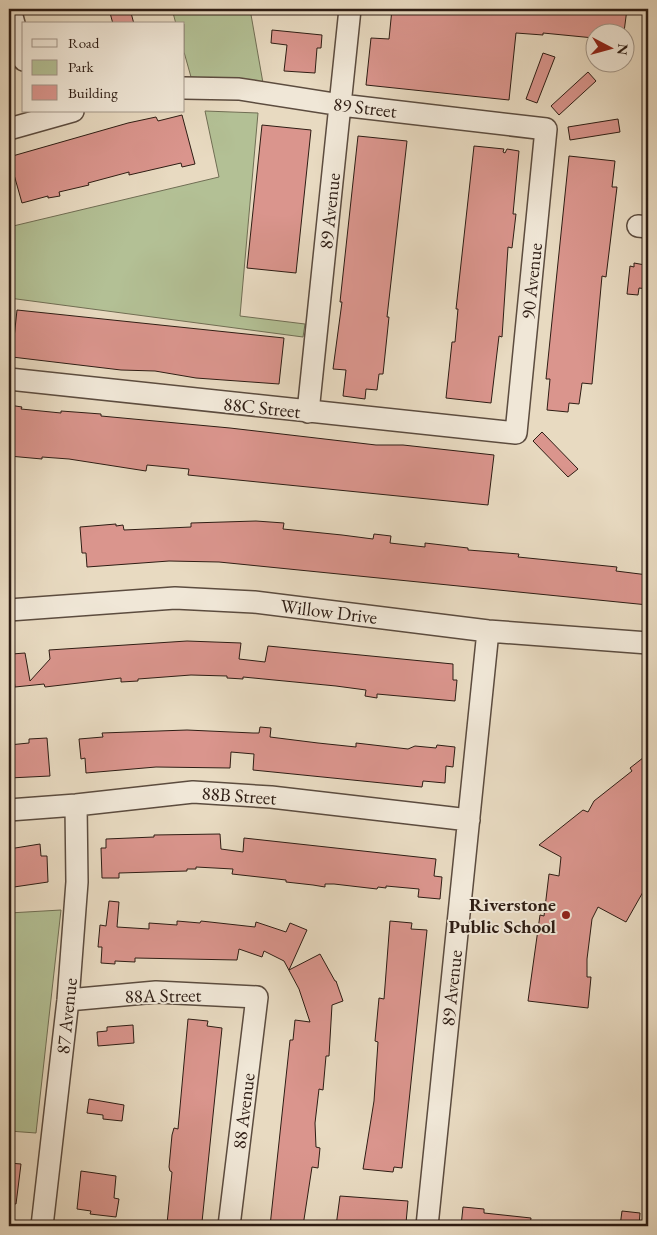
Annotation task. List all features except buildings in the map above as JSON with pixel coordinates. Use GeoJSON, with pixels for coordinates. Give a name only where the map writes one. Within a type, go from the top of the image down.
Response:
{"type":"FeatureCollection","features":[{"type":"Feature","properties":{"kind":"street"},"geometry":{"type":"LineString","coordinates":[[10,9],[22,53]]}},
{"type":"Feature","properties":{"kind":"street","name":"89 Avenue"},"geometry":{"type":"LineString","coordinates":[[308,412],[350,9]]}},
{"type":"Feature","properties":{"kind":"street","name":"89 Street"},"geometry":{"type":"LineString","coordinates":[[185,88],[239,89],[341,105],[546,129]]}},
{"type":"Feature","properties":{"kind":"street"},"geometry":{"type":"LineString","coordinates":[[9,129],[38,116],[65,112]]}},
{"type":"Feature","properties":{"kind":"street","name":"90 Avenue"},"geometry":{"type":"LineString","coordinates":[[516,433],[546,129]]}},
{"type":"Feature","properties":{"kind":"street","name":"88C Street"},"geometry":{"type":"LineString","coordinates":[[9,379],[516,433]]}},
{"type":"Feature","properties":{"kind":"street","name":"Willow Drive"},"geometry":{"type":"LineString","coordinates":[[9,610],[175,598],[254,602],[488,630],[648,643]]}},
{"type":"Feature","properties":{"kind":"street","name":"89 Avenue"},"geometry":{"type":"LineString","coordinates":[[427,1226],[488,630]]}},
{"type":"Feature","properties":{"kind":"street","name":"88B Street"},"geometry":{"type":"LineString","coordinates":[[9,810],[76,805],[193,792],[271,797],[469,820]]}},
{"type":"Feature","properties":{"kind":"street","name":"87 Avenue"},"geometry":{"type":"LineString","coordinates":[[42,1226],[68,1000],[77,882],[76,805]]}},
{"type":"Feature","properties":{"kind":"street","name":"88A Street"},"geometry":{"type":"LineString","coordinates":[[68,1000],[156,992],[257,997]]}},
{"type":"Feature","properties":{"kind":"street","name":"88 Avenue"},"geometry":{"type":"LineString","coordinates":[[229,1226],[257,997]]}},
{"type":"Feature","properties":{"kind":"green space"},"geometry":{"type":"Polygon","coordinates":[[[172,9],[250,9],[263,83],[191,77],[185,56],[185,22],[175,22],[172,9]]]}},
{"type":"Feature","properties":{"kind":"green space"},"geometry":{"type":"Polygon","coordinates":[[[205,111],[258,113],[240,316],[305,324],[303,337],[9,298],[9,227],[219,177],[205,111]]]}},
{"type":"Feature","properties":{"kind":"green space"},"geometry":{"type":"Polygon","coordinates":[[[61,910],[36,1133],[9,1131],[9,913],[61,910]]]}},
{"type":"Feature","properties":{"kind":"place","name":"Riverstone Public School"},"geometry":{"type":"Point","coordinates":[566,915]}}]}
